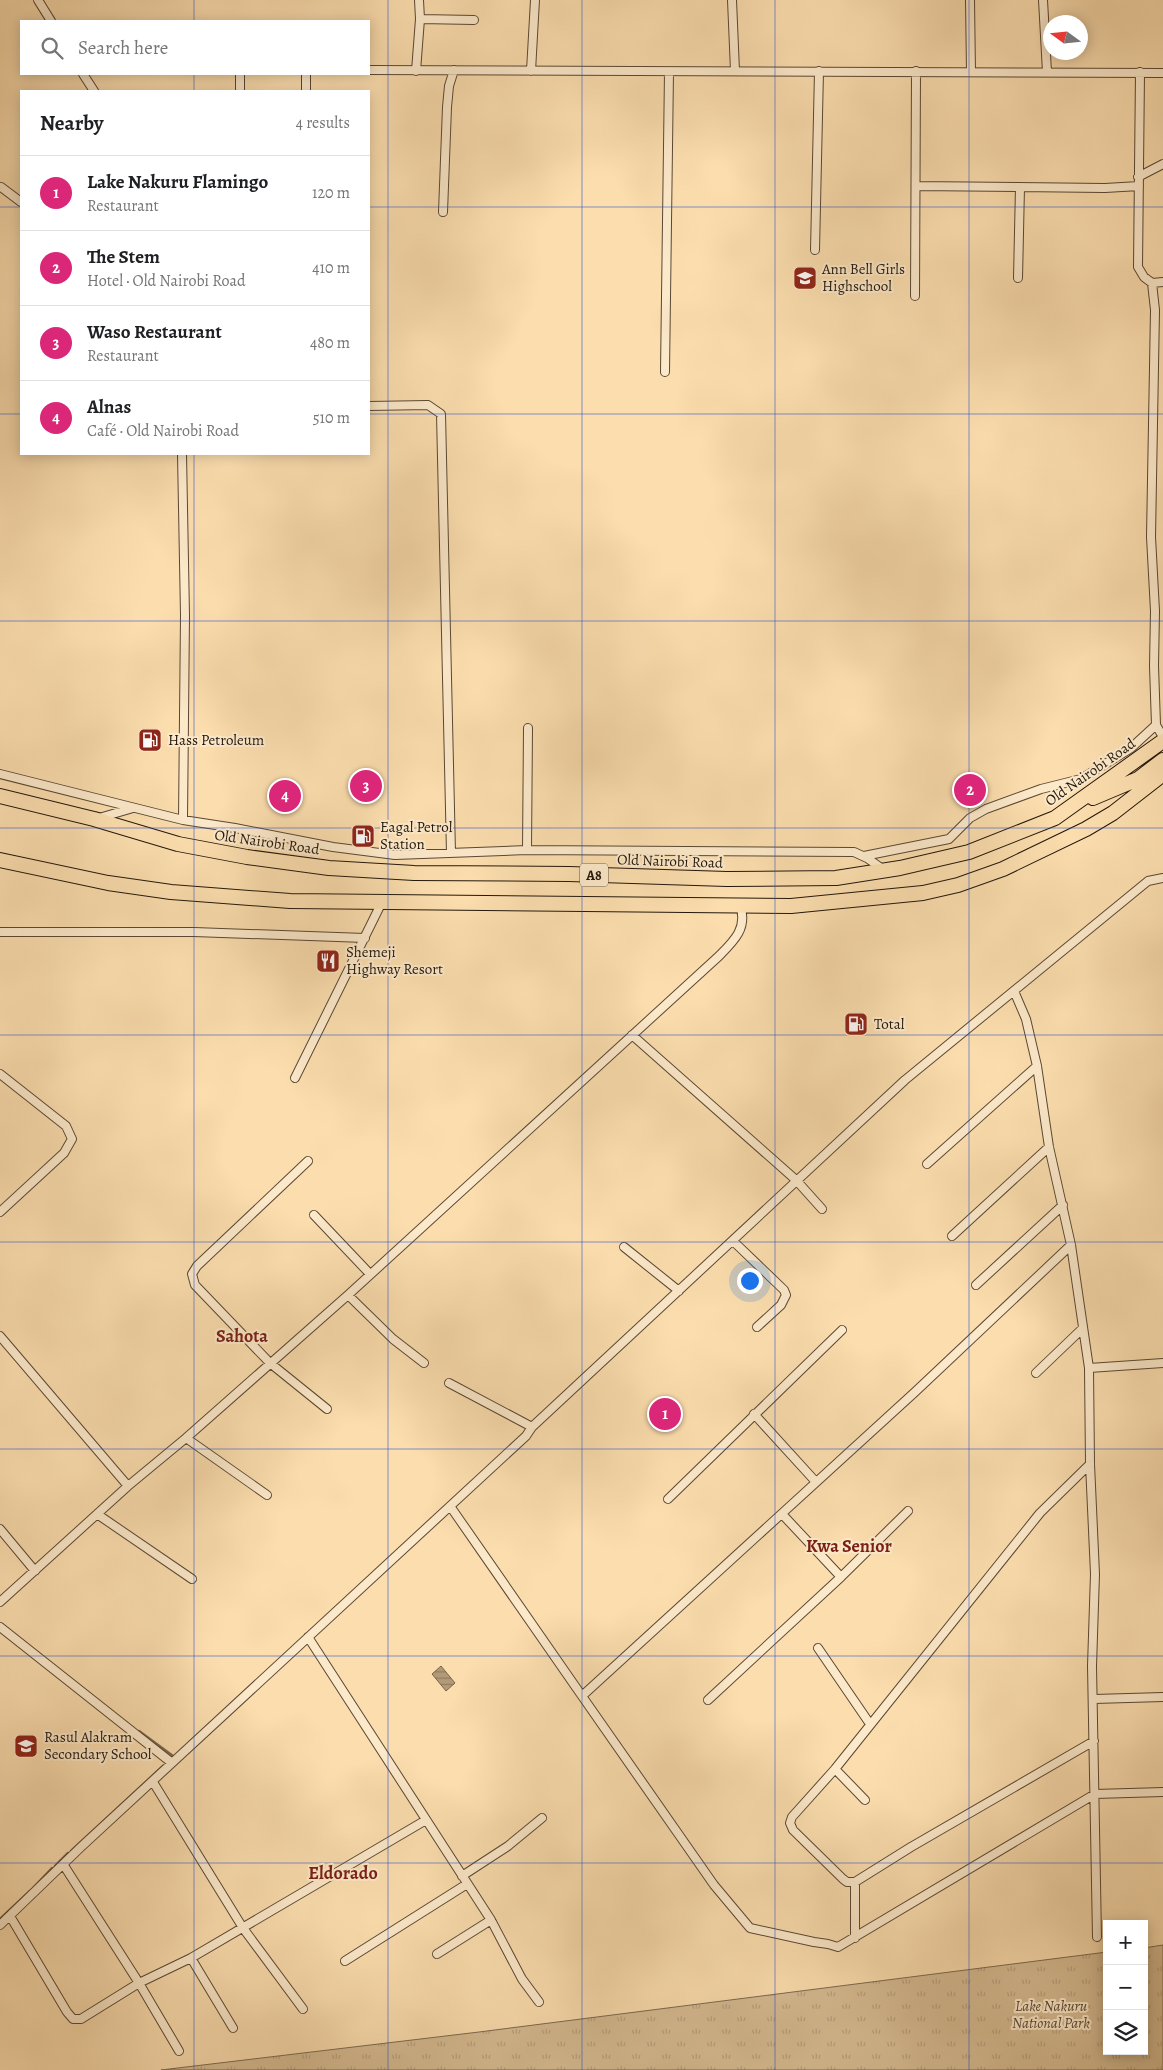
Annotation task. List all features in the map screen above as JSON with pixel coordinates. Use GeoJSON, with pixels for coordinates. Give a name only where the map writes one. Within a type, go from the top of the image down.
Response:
{"type":"FeatureCollection","features":[{"type":"Feature","properties":{"kind":"highway","name":"Old Nairobi Road"},"geometry":{"type":"LineString","coordinates":[[0,796],[94,819],[178,844],[247,857],[330,868],[414,873],[569,874],[776,879],[836,878],[885,871],[969,852],[1055,818],[1163,741]]}},
{"type":"Feature","properties":{"kind":"highway"},"geometry":{"type":"LineString","coordinates":[[1078,802],[1138,780],[1163,760]]}},
{"type":"Feature","properties":{"kind":"highway","name":"A8"},"geometry":{"type":"LineString","coordinates":[[0,860],[108,883],[171,892],[290,901],[790,906],[923,893],[958,885],[1003,869],[1113,813],[1163,774]]}},
{"type":"Feature","properties":{"kind":"highway"},"geometry":{"type":"LineString","coordinates":[[1055,818],[1066,826],[1066,834],[1061,841]]}},
{"type":"Feature","properties":{"kind":"street"},"geometry":{"type":"LineString","coordinates":[[38,0],[50,20]]}},
{"type":"Feature","properties":{"kind":"street"},"geometry":{"type":"LineString","coordinates":[[416,71],[420,19],[419,0]]}},
{"type":"Feature","properties":{"kind":"street"},"geometry":{"type":"LineString","coordinates":[[531,71],[535,0]]}},
{"type":"Feature","properties":{"kind":"street"},"geometry":{"type":"LineString","coordinates":[[732,0],[735,71]]}},
{"type":"Feature","properties":{"kind":"street"},"geometry":{"type":"LineString","coordinates":[[970,0],[971,72]]}},
{"type":"Feature","properties":{"kind":"street"},"geometry":{"type":"LineString","coordinates":[[1043,0],[1047,72]]}},
{"type":"Feature","properties":{"kind":"street"},"geometry":{"type":"LineString","coordinates":[[420,19],[474,20]]}},
{"type":"Feature","properties":{"kind":"street"},"geometry":{"type":"LineString","coordinates":[[370,70],[1163,73]]}},
{"type":"Feature","properties":{"kind":"street"},"geometry":{"type":"LineString","coordinates":[[443,212],[447,107],[454,70]]}},
{"type":"Feature","properties":{"kind":"street"},"geometry":{"type":"LineString","coordinates":[[815,250],[819,71]]}},
{"type":"Feature","properties":{"kind":"street"},"geometry":{"type":"LineString","coordinates":[[915,296],[916,71]]}},
{"type":"Feature","properties":{"kind":"street"},"geometry":{"type":"LineString","coordinates":[[665,372],[668,72]]}},
{"type":"Feature","properties":{"kind":"street"},"geometry":{"type":"LineString","coordinates":[[1140,72],[1141,123],[1138,177],[1138,267],[1144,277],[1152,283],[1163,282]]}},
{"type":"Feature","properties":{"kind":"street"},"geometry":{"type":"LineString","coordinates":[[83,75],[93,90]]}},
{"type":"Feature","properties":{"kind":"street"},"geometry":{"type":"LineString","coordinates":[[240,75],[240,90]]}},
{"type":"Feature","properties":{"kind":"street"},"geometry":{"type":"LineString","coordinates":[[306,75],[306,90]]}},
{"type":"Feature","properties":{"kind":"street"},"geometry":{"type":"LineString","coordinates":[[1138,177],[1163,164]]}},
{"type":"Feature","properties":{"kind":"street"},"geometry":{"type":"LineString","coordinates":[[916,186],[1105,188],[1139,186]]}},
{"type":"Feature","properties":{"kind":"street"},"geometry":{"type":"LineString","coordinates":[[2,187],[20,201]]}},
{"type":"Feature","properties":{"kind":"street"},"geometry":{"type":"LineString","coordinates":[[1018,278],[1020,187]]}},
{"type":"Feature","properties":{"kind":"street"},"geometry":{"type":"LineString","coordinates":[[1152,283],[1155,310],[1151,537],[1159,611],[1154,666],[1156,725],[1163,737]]}},
{"type":"Feature","properties":{"kind":"street"},"geometry":{"type":"LineString","coordinates":[[370,406],[428,405],[441,414],[451,853]]}},
{"type":"Feature","properties":{"kind":"street"},"geometry":{"type":"LineString","coordinates":[[182,455],[185,615],[183,820]]}},
{"type":"Feature","properties":{"kind":"street"},"geometry":{"type":"LineString","coordinates":[[864,856],[949,839],[970,818],[986,809],[1041,789],[1081,780],[1131,748],[1156,725]]}},
{"type":"Feature","properties":{"kind":"street"},"geometry":{"type":"LineString","coordinates":[[527,850],[528,728]]}},
{"type":"Feature","properties":{"kind":"street"},"geometry":{"type":"LineString","coordinates":[[0,774],[183,820],[358,851],[395,855],[527,850],[854,852],[864,856],[885,871]]}},
{"type":"Feature","properties":{"kind":"street"},"geometry":{"type":"LineString","coordinates":[[94,819],[133,808]]}},
{"type":"Feature","properties":{"kind":"street"},"geometry":{"type":"LineString","coordinates":[[0,1925],[62,1864],[526,1436],[532,1427],[904,1080],[1148,881],[1163,878]]}},
{"type":"Feature","properties":{"kind":"street"},"geometry":{"type":"LineString","coordinates":[[295,1078],[382,902]]}},
{"type":"Feature","properties":{"kind":"street"},"geometry":{"type":"LineString","coordinates":[[0,1602],[128,1486],[186,1438],[348,1295],[737,938],[741,930],[743,915],[740,906]]}},
{"type":"Feature","properties":{"kind":"street"},"geometry":{"type":"LineString","coordinates":[[0,932],[194,932],[364,938]]}},
{"type":"Feature","properties":{"kind":"street"},"geometry":{"type":"LineString","coordinates":[[1014,991],[1026,1019],[1037,1066],[1049,1147],[1071,1245],[1089,1368],[1090,1464],[1095,1574],[1092,1666],[1098,1937]]}},
{"type":"Feature","properties":{"kind":"street"},"geometry":{"type":"LineString","coordinates":[[632,1035],[796,1180],[822,1208]]}},
{"type":"Feature","properties":{"kind":"street"},"geometry":{"type":"LineString","coordinates":[[927,1164],[1037,1066]]}},
{"type":"Feature","properties":{"kind":"street"},"geometry":{"type":"LineString","coordinates":[[0,1074],[66,1126],[72,1139],[64,1153],[0,1212]]}},
{"type":"Feature","properties":{"kind":"street"},"geometry":{"type":"LineString","coordinates":[[952,1236],[1049,1147]]}},
{"type":"Feature","properties":{"kind":"street"},"geometry":{"type":"LineString","coordinates":[[308,1161],[203,1260],[192,1274],[195,1285],[270,1363],[327,1409]]}},
{"type":"Feature","properties":{"kind":"street"},"geometry":{"type":"LineString","coordinates":[[976,1285],[1063,1205]]}},
{"type":"Feature","properties":{"kind":"street"},"geometry":{"type":"LineString","coordinates":[[314,1215],[370,1274]]}},
{"type":"Feature","properties":{"kind":"street"},"geometry":{"type":"LineString","coordinates":[[733,1241],[785,1292],[786,1298],[780,1306],[757,1327]]}},
{"type":"Feature","properties":{"kind":"street"},"geometry":{"type":"LineString","coordinates":[[582,1696],[782,1514],[1071,1245]]}},
{"type":"Feature","properties":{"kind":"street"},"geometry":{"type":"LineString","coordinates":[[624,1247],[679,1291]]}},
{"type":"Feature","properties":{"kind":"street"},"geometry":{"type":"LineString","coordinates":[[348,1295],[393,1340],[424,1363]]}},
{"type":"Feature","properties":{"kind":"street"},"geometry":{"type":"LineString","coordinates":[[1036,1373],[1082,1329]]}},
{"type":"Feature","properties":{"kind":"street"},"geometry":{"type":"LineString","coordinates":[[668,1499],[842,1330]]}},
{"type":"Feature","properties":{"kind":"street"},"geometry":{"type":"LineString","coordinates":[[0,1336],[128,1486]]}},
{"type":"Feature","properties":{"kind":"street"},"geometry":{"type":"LineString","coordinates":[[1089,1368],[1163,1363]]}},
{"type":"Feature","properties":{"kind":"street"},"geometry":{"type":"LineString","coordinates":[[449,1383],[532,1427]]}},
{"type":"Feature","properties":{"kind":"street"},"geometry":{"type":"LineString","coordinates":[[754,1414],[816,1482]]}},
{"type":"Feature","properties":{"kind":"street"},"geometry":{"type":"LineString","coordinates":[[186,1438],[268,1495]]}},
{"type":"Feature","properties":{"kind":"street"},"geometry":{"type":"LineString","coordinates":[[1090,1464],[1040,1513],[835,1769],[792,1817],[790,1824],[793,1830],[843,1879],[847,1882],[855,1882],[911,1847],[1094,1741]]}},
{"type":"Feature","properties":{"kind":"street"},"geometry":{"type":"LineString","coordinates":[[450,1506],[714,1885],[750,1928],[838,1947],[1095,1794],[1163,1792]]}},
{"type":"Feature","properties":{"kind":"street"},"geometry":{"type":"LineString","coordinates":[[708,1700],[841,1577],[908,1511]]}},
{"type":"Feature","properties":{"kind":"street"},"geometry":{"type":"LineString","coordinates":[[97,1514],[192,1579]]}},
{"type":"Feature","properties":{"kind":"street"},"geometry":{"type":"LineString","coordinates":[[782,1514],[841,1577]]}},
{"type":"Feature","properties":{"kind":"street"},"geometry":{"type":"LineString","coordinates":[[0,1529],[36,1571]]}},
{"type":"Feature","properties":{"kind":"street"},"geometry":{"type":"LineString","coordinates":[[0,1627],[172,1763]]}},
{"type":"Feature","properties":{"kind":"street"},"geometry":{"type":"LineString","coordinates":[[308,1637],[491,1920],[522,1979],[539,2002]]}},
{"type":"Feature","properties":{"kind":"street"},"geometry":{"type":"LineString","coordinates":[[818,1648],[870,1724]]}},
{"type":"Feature","properties":{"kind":"street"},"geometry":{"type":"LineString","coordinates":[[1094,1699],[1163,1697]]}},
{"type":"Feature","properties":{"kind":"street"},"geometry":{"type":"LineString","coordinates":[[835,1769],[865,1800]]}},
{"type":"Feature","properties":{"kind":"street"},"geometry":{"type":"LineString","coordinates":[[153,1782],[243,1928],[303,2009]]}},
{"type":"Feature","properties":{"kind":"street"},"geometry":{"type":"LineString","coordinates":[[462,1876],[508,1846],[542,1818]]}},
{"type":"Feature","properties":{"kind":"street"},"geometry":{"type":"LineString","coordinates":[[10,1916],[66,2012],[73,2018],[81,2019],[89,2016],[139,1983],[191,1958],[426,1820]]}},
{"type":"Feature","properties":{"kind":"street"},"geometry":{"type":"LineString","coordinates":[[62,1864],[139,1983],[179,2051]]}},
{"type":"Feature","properties":{"kind":"street"},"geometry":{"type":"LineString","coordinates":[[855,1882],[855,1938]]}},
{"type":"Feature","properties":{"kind":"street"},"geometry":{"type":"LineString","coordinates":[[345,1961],[468,1884]]}},
{"type":"Feature","properties":{"kind":"street"},"geometry":{"type":"LineString","coordinates":[[436,1954],[491,1920]]}},
{"type":"Feature","properties":{"kind":"street"},"geometry":{"type":"LineString","coordinates":[[191,1958],[233,2028]]}},
{"type":"Feature","properties":{"kind":"green space","name":"Lake Nakuru National Park"},"geometry":{"type":"Polygon","coordinates":[[[1163,1945],[1163,2070],[161,2070],[479,2032],[1103,1953],[1103,2055],[1148,2055],[1148,1947],[1163,1945]]]}},
{"type":"Feature","properties":{"kind":"shaded area"},"geometry":{"type":"Polygon","coordinates":[[[441,1666],[455,1683],[446,1691],[432,1674],[441,1666]]]}},
{"type":"Feature","properties":{"kind":"waterway"},"geometry":{"type":"LineString","coordinates":[[139,1731],[173,1756]]}},
{"type":"Feature","properties":{"kind":"waterway"},"geometry":{"type":"LineString","coordinates":[[71,1851],[163,1766]]}},
{"type":"Feature","properties":{"kind":"waterway"},"geometry":{"type":"LineString","coordinates":[[55,1866],[68,1853]]}},
{"type":"Feature","properties":{"kind":"waterway"},"geometry":{"type":"LineString","coordinates":[[34,1887],[52,1868]]}},
{"type":"Feature","properties":{"kind":"waterway"},"geometry":{"type":"LineString","coordinates":[[0,1919],[30,1891]]}},
{"type":"Feature","properties":{"kind":"place","name":"Ann Bell Girls Highschool"},"geometry":{"type":"Point","coordinates":[805,278]}},
{"type":"Feature","properties":{"kind":"place","name":"Hass Petroleum"},"geometry":{"type":"Point","coordinates":[150,740]}},
{"type":"Feature","properties":{"kind":"place","name":"Waso Restaurant"},"geometry":{"type":"Point","coordinates":[366,786]}},
{"type":"Feature","properties":{"kind":"place","name":"The Stem"},"geometry":{"type":"Point","coordinates":[970,790]}},
{"type":"Feature","properties":{"kind":"place","name":"Alnas"},"geometry":{"type":"Point","coordinates":[285,796]}},
{"type":"Feature","properties":{"kind":"place","name":"Eagal Petrol Station"},"geometry":{"type":"Point","coordinates":[363,836]}},
{"type":"Feature","properties":{"kind":"place","name":"Shemeji Highway Resort"},"geometry":{"type":"Point","coordinates":[328,961]}},
{"type":"Feature","properties":{"kind":"place","name":"Total"},"geometry":{"type":"Point","coordinates":[856,1024]}},
{"type":"Feature","properties":{"kind":"place","name":"Lake Nakuru Flamingo"},"geometry":{"type":"Point","coordinates":[665,1414]}},
{"type":"Feature","properties":{"kind":"place","name":"Rasul Alakram Secondary School"},"geometry":{"type":"Point","coordinates":[26,1746]}},
{"type":"Feature","properties":{"kind":"district","name":"Sahota"},"geometry":{"type":"Point","coordinates":[242,1336]}},
{"type":"Feature","properties":{"kind":"district","name":"Kwa Senior"},"geometry":{"type":"Point","coordinates":[849,1546]}},
{"type":"Feature","properties":{"kind":"district","name":"Eldorado"},"geometry":{"type":"Point","coordinates":[343,1873]}}]}
